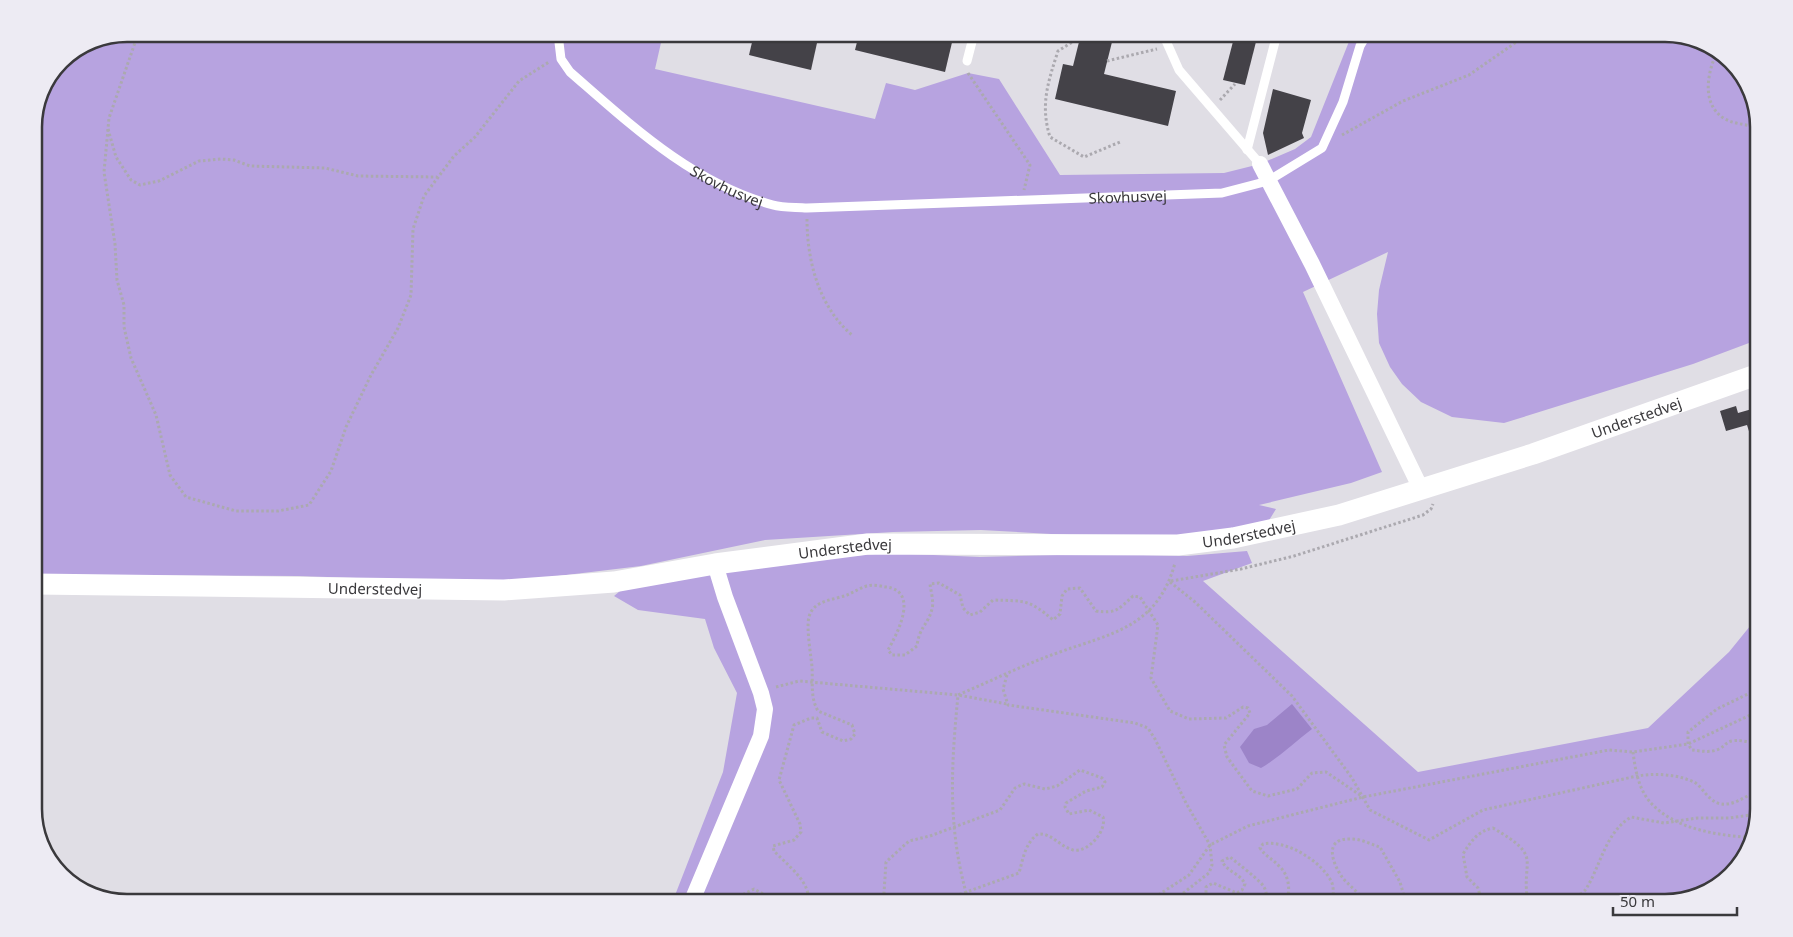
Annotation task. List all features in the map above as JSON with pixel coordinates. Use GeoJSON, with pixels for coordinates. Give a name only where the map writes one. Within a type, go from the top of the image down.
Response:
{"type":"FeatureCollection","features":[{"type":"Feature","properties":{"kind":"street"},"geometry":{"type":"LineString","coordinates":[[1260,164],[1431,486]]}},
{"type":"Feature","properties":{"kind":"street","name":"Understedvej"},"geometry":{"type":"LineString","coordinates":[[43,584],[504,590],[614,582],[715,564],[868,544],[1178,545],[1283,529],[1339,515],[1533,454],[1750,377]]}},
{"type":"Feature","properties":{"kind":"street"},"geometry":{"type":"LineString","coordinates":[[695,894],[761,736],[765,708],[715,564]]}},
{"type":"Feature","properties":{"kind":"lane"},"geometry":{"type":"LineString","coordinates":[[559,42],[561,59]]}},
{"type":"Feature","properties":{"kind":"lane"},"geometry":{"type":"LineString","coordinates":[[967,61],[972,42]]}},
{"type":"Feature","properties":{"kind":"lane"},"geometry":{"type":"LineString","coordinates":[[1166,42],[1179,70],[1213,107],[1260,164]]}},
{"type":"Feature","properties":{"kind":"lane"},"geometry":{"type":"LineString","coordinates":[[1247,150],[1275,42]]}},
{"type":"Feature","properties":{"kind":"lane"},"geometry":{"type":"LineString","coordinates":[[1322,148],[1343,102],[1362,42]]}},
{"type":"Feature","properties":{"kind":"lane","name":"Skovhusvej"},"geometry":{"type":"LineString","coordinates":[[561,59],[570,72],[656,146],[730,189],[774,205],[807,208],[1222,193],[1268,181],[1322,148]]}},
{"type":"Feature","properties":{"kind":"path"},"geometry":{"type":"LineString","coordinates":[[135,42],[109,118],[104,172],[115,244],[117,280],[124,305],[124,328],[131,358],[156,415],[170,474],[186,497],[236,511],[278,511],[309,505],[331,471],[346,427],[371,375],[398,328],[411,295],[413,229],[424,196],[454,156],[475,137],[519,81],[547,62],[561,59]]}},
{"type":"Feature","properties":{"kind":"path"},"geometry":{"type":"LineString","coordinates":[[1072,42],[1058,50],[1046,88],[1044,118],[1050,137],[1084,157],[1120,142]]}},
{"type":"Feature","properties":{"kind":"path"},"geometry":{"type":"LineString","coordinates":[[1322,148],[1404,101],[1469,75],[1516,42]]}},
{"type":"Feature","properties":{"kind":"path"},"geometry":{"type":"LineString","coordinates":[[1107,60],[1168,47]]}},
{"type":"Feature","properties":{"kind":"path"},"geometry":{"type":"LineString","coordinates":[[1715,59],[1709,75],[1708,91],[1711,104],[1725,119],[1750,125]]}},
{"type":"Feature","properties":{"kind":"path"},"geometry":{"type":"LineString","coordinates":[[968,73],[1030,166],[1022,200]]}},
{"type":"Feature","properties":{"kind":"path"},"geometry":{"type":"LineString","coordinates":[[1213,107],[1235,84]]}},
{"type":"Feature","properties":{"kind":"path"},"geometry":{"type":"LineString","coordinates":[[108,126],[116,158],[131,180],[140,185],[159,181],[199,161],[221,159],[234,160],[250,166],[325,168],[358,176],[438,177]]}},
{"type":"Feature","properties":{"kind":"path"},"geometry":{"type":"LineString","coordinates":[[807,208],[808,247],[812,269],[826,302],[838,323],[852,335]]}},
{"type":"Feature","properties":{"kind":"path"},"geometry":{"type":"LineString","coordinates":[[1170,582],[1241,569],[1294,556],[1423,515],[1431,509],[1431,486]]}},
{"type":"Feature","properties":{"kind":"path"},"geometry":{"type":"LineString","coordinates":[[958,695],[1056,653],[1102,639],[1138,620],[1150,611],[1170,582],[1178,545]]}},
{"type":"Feature","properties":{"kind":"path"},"geometry":{"type":"LineString","coordinates":[[1170,582],[1195,602],[1292,696],[1322,736],[1370,810],[1429,840],[1483,810],[1657,773],[1694,782],[1714,802],[1724,804],[1735,803],[1750,794]]}},
{"type":"Feature","properties":{"kind":"path"},"geometry":{"type":"LineString","coordinates":[[808,894],[805,884],[774,852],[773,846],[794,840],[800,832],[800,824],[779,780],[794,725],[811,718],[817,718],[822,732],[843,741],[851,739],[855,734],[852,725],[818,711],[812,700],[813,682],[809,617],[815,607],[826,600],[845,596],[870,585],[891,587],[901,594],[904,606],[902,624],[888,650],[892,655],[905,655],[917,646],[919,632],[927,623],[933,607],[930,584],[939,583],[960,594],[963,608],[970,615],[980,612],[993,600],[1027,601],[1037,606],[1053,620],[1060,614],[1062,596],[1067,589],[1080,588],[1096,611],[1110,613],[1119,609],[1133,596],[1140,597],[1158,625],[1151,678],[1170,710],[1189,720],[1226,718],[1243,707],[1248,708],[1250,713],[1224,745],[1227,757],[1252,791],[1268,796],[1297,789],[1312,773],[1326,772],[1363,797]]}},
{"type":"Feature","properties":{"kind":"path"},"geometry":{"type":"LineString","coordinates":[[1007,675],[1003,689],[1008,704]]}},
{"type":"Feature","properties":{"kind":"path"},"geometry":{"type":"LineString","coordinates":[[761,693],[787,682],[813,682],[958,695],[1135,723],[1148,728],[1186,803],[1210,845],[1212,865],[1209,873],[1182,894]]}},
{"type":"Feature","properties":{"kind":"path"},"geometry":{"type":"LineString","coordinates":[[1750,693],[1717,708],[1688,732],[1688,744],[1692,750],[1708,751],[1720,748],[1727,742],[1735,740],[1750,744]]}},
{"type":"Feature","properties":{"kind":"path"},"geometry":{"type":"LineString","coordinates":[[958,695],[951,769],[954,827],[960,871],[966,893]]}},
{"type":"Feature","properties":{"kind":"path"},"geometry":{"type":"LineString","coordinates":[[1160,894],[1189,875],[1210,845],[1248,826],[1363,797],[1608,750],[1633,752],[1688,744],[1750,715]]}},
{"type":"Feature","properties":{"kind":"path"},"geometry":{"type":"LineString","coordinates":[[1633,752],[1636,776],[1650,801],[1672,819],[1717,835],[1746,837]]}},
{"type":"Feature","properties":{"kind":"path"},"geometry":{"type":"LineString","coordinates":[[884,894],[886,862],[909,841],[930,836],[1000,810],[1015,788],[1024,784],[1045,789],[1057,786],[1080,770],[1102,778],[1105,782],[1102,786],[1086,791],[1066,803],[1065,807],[1069,814],[1090,810],[1104,817],[1105,824],[1103,829],[1087,847],[1075,850],[1060,845],[1050,836],[1038,834],[1032,839],[1024,854],[1019,873],[963,894]]}},
{"type":"Feature","properties":{"kind":"path"},"geometry":{"type":"LineString","coordinates":[[1579,894],[1585,891],[1602,851],[1622,823],[1631,817],[1664,823],[1750,815]]}},
{"type":"Feature","properties":{"kind":"path"},"geometry":{"type":"LineString","coordinates":[[1480,894],[1478,888],[1467,877],[1463,854],[1474,837],[1484,830],[1494,828],[1511,838],[1528,854],[1527,894]]}},
{"type":"Feature","properties":{"kind":"path"},"geometry":{"type":"LineString","coordinates":[[1357,894],[1343,879],[1331,856],[1332,849],[1338,842],[1349,839],[1380,847],[1400,882],[1403,894]]}},
{"type":"Feature","properties":{"kind":"path"},"geometry":{"type":"LineString","coordinates":[[1288,894],[1284,871],[1264,855],[1260,848],[1263,844],[1274,842],[1294,848],[1322,870],[1332,884],[1333,894]]}},
{"type":"Feature","properties":{"kind":"path"},"geometry":{"type":"LineString","coordinates":[[1206,894],[1206,887],[1213,883],[1237,892],[1242,890],[1246,884],[1243,878],[1224,866],[1222,861],[1230,857],[1250,876],[1262,883],[1267,894]]}},
{"type":"Feature","properties":{"kind":"path"},"geometry":{"type":"LineString","coordinates":[[744,894],[754,889],[763,894]]}},
{"type":"Feature","properties":{"kind":"shaded area"},"geometry":{"type":"Polygon","coordinates":[[[128,42],[661,42],[655,69],[875,119],[886,83],[915,90],[968,73],[999,79],[1060,175],[1224,173],[1260,164],[1295,149],[1311,137],[1349,42],[1665,42],[1682,44],[1703,51],[1721,64],[1736,80],[1746,100],[1750,122],[1749,343],[1693,364],[1504,423],[1452,417],[1421,402],[1402,384],[1390,367],[1379,343],[1377,314],[1379,290],[1388,252],[1303,292],[1382,472],[1351,483],[1259,505],[1276,509],[1268,522],[1174,538],[1104,537],[981,530],[893,532],[765,540],[641,566],[499,583],[299,576],[43,575],[43,122],[45,106],[51,90],[60,76],[72,64],[95,49],[111,44],[128,42]]]}},
{"type":"Feature","properties":{"kind":"shaded area"},"geometry":{"type":"Polygon","coordinates":[[[1247,551],[1252,563],[1203,581],[1418,772],[1648,728],[1729,652],[1750,626],[1750,820],[1742,847],[1729,865],[1713,880],[1693,890],[1676,894],[676,894],[723,772],[737,693],[714,648],[705,619],[638,610],[614,596],[626,586],[770,563],[887,553],[980,557],[1098,554],[1187,556],[1247,551]]]}},
{"type":"Feature","properties":{"kind":"shaded area"},"geometry":{"type":"Polygon","coordinates":[[[1292,704],[1312,729],[1261,768],[1249,763],[1240,747],[1254,729],[1267,725],[1292,704]]]}},
{"type":"Feature","properties":{"kind":"building"},"geometry":{"type":"Polygon","coordinates":[[[752,42],[817,42],[811,70],[749,55],[752,42]]]}},
{"type":"Feature","properties":{"kind":"building"},"geometry":{"type":"Polygon","coordinates":[[[857,42],[952,42],[945,72],[855,50],[857,42]]]}},
{"type":"Feature","properties":{"kind":"building"},"geometry":{"type":"Polygon","coordinates":[[[1079,42],[1112,42],[1104,74],[1176,91],[1168,126],[1055,99],[1063,64],[1073,66],[1079,42]]]}},
{"type":"Feature","properties":{"kind":"building"},"geometry":{"type":"Polygon","coordinates":[[[1233,42],[1256,42],[1245,85],[1223,80],[1233,42]]]}},
{"type":"Feature","properties":{"kind":"building"},"geometry":{"type":"Polygon","coordinates":[[[1273,89],[1311,100],[1302,133],[1304,138],[1268,155],[1263,133],[1273,89]]]}},
{"type":"Feature","properties":{"kind":"building"},"geometry":{"type":"Polygon","coordinates":[[[1736,406],[1738,413],[1750,410],[1750,434],[1747,425],[1726,431],[1720,411],[1736,406]]]}}]}
